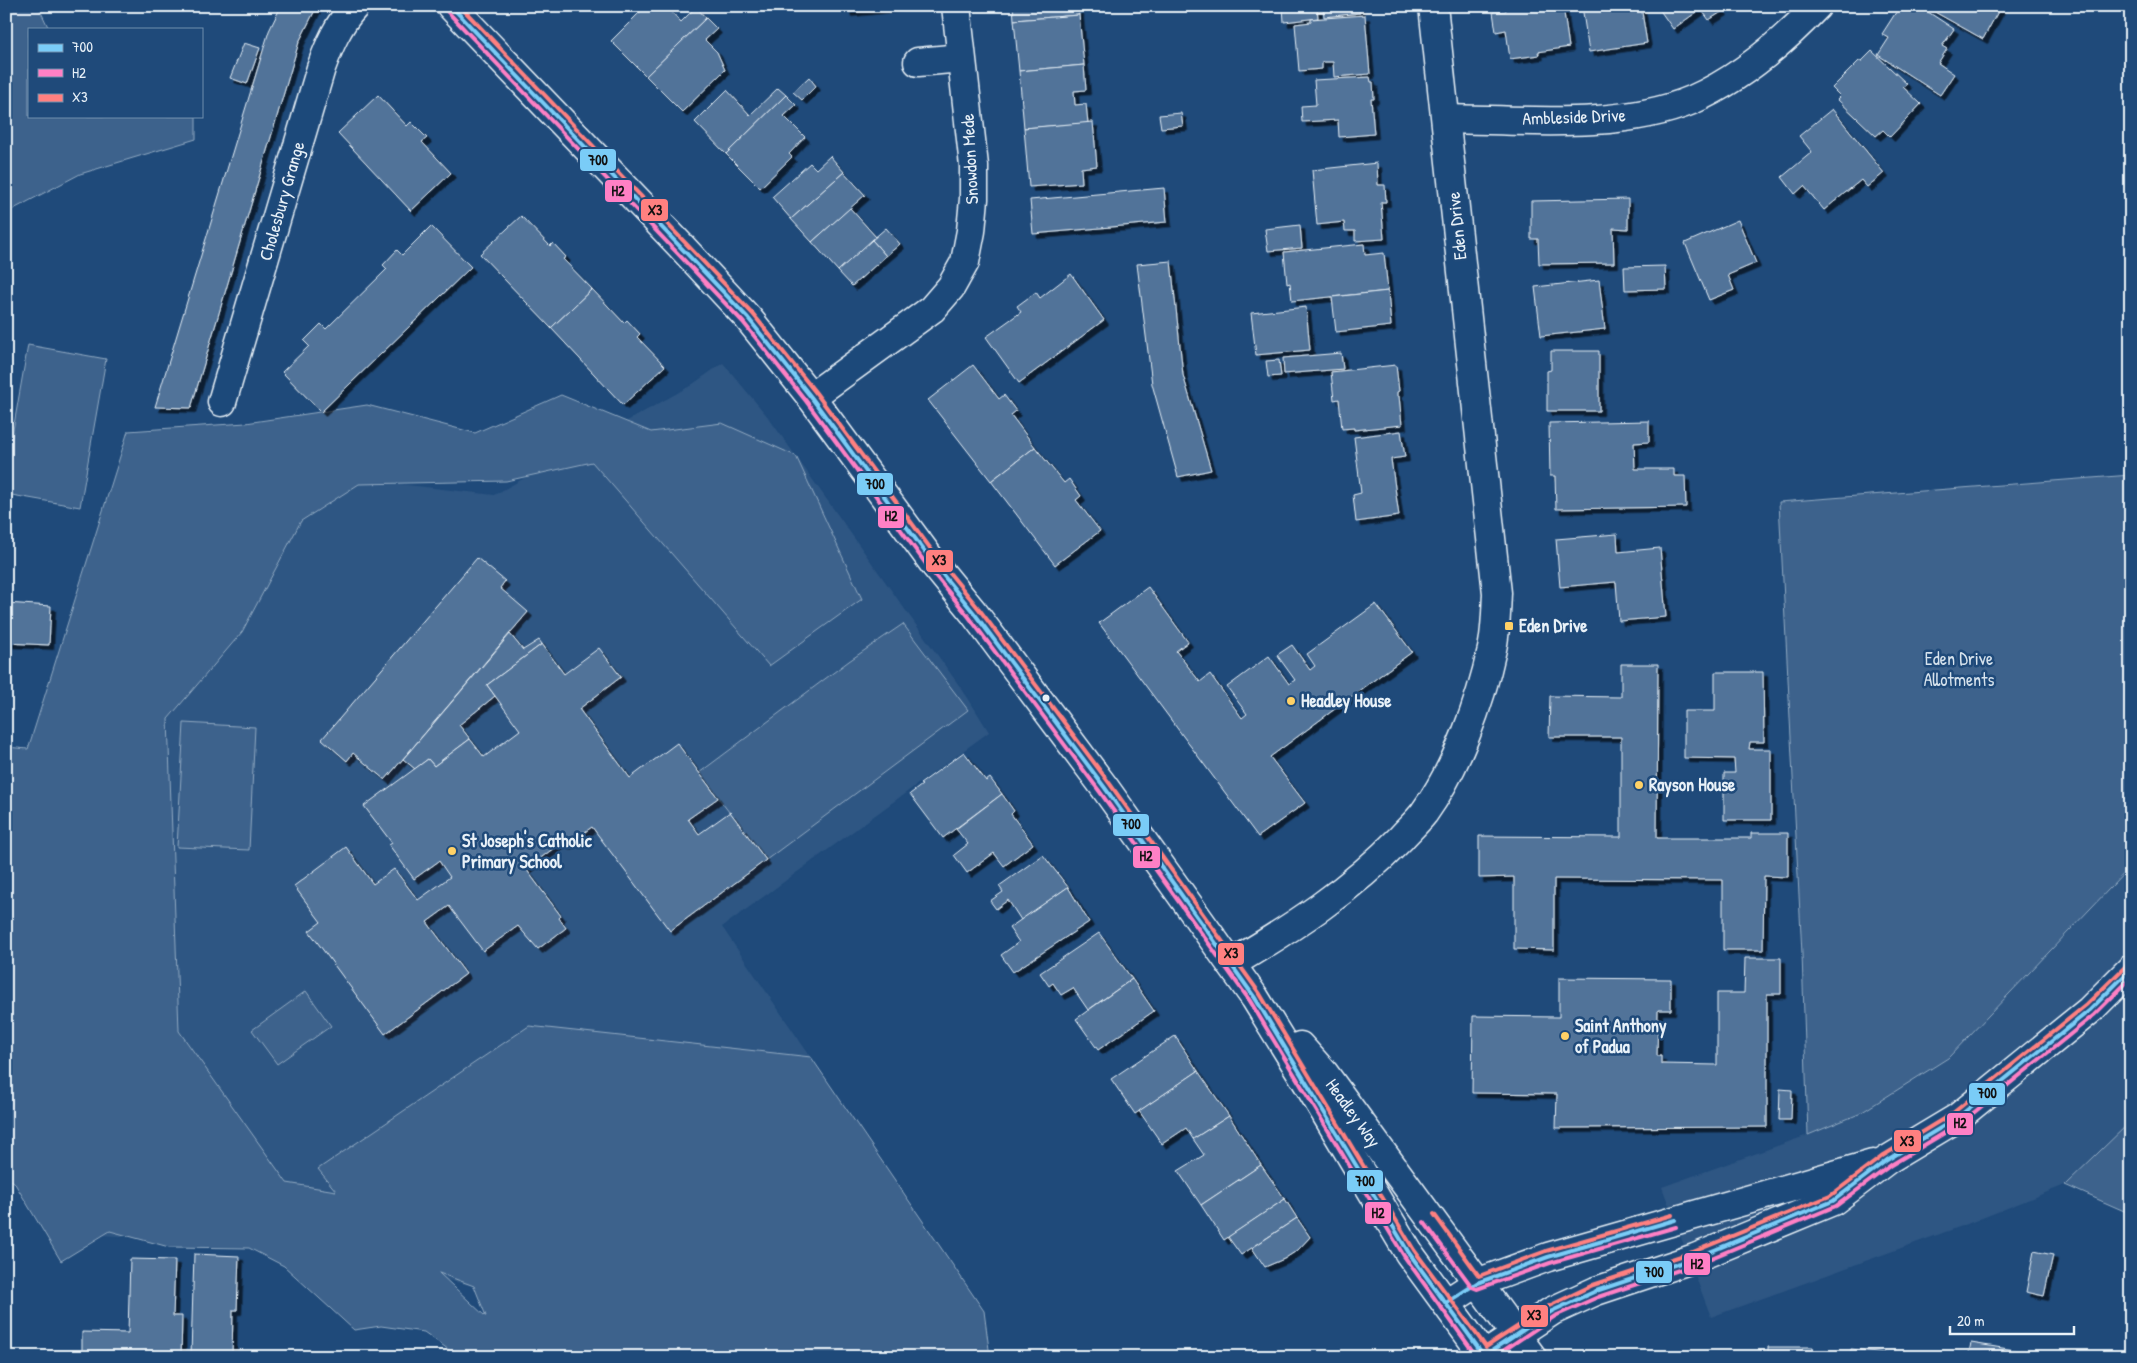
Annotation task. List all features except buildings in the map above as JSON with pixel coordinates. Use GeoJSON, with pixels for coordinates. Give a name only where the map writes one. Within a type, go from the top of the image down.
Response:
{"type":"FeatureCollection","features":[{"type":"Feature","properties":{"kind":"street","name":"Cholesbury Grange"},"geometry":{"type":"LineString","coordinates":[[222,402],[321,68],[329,45],[346,16],[355,6]]}},
{"type":"Feature","properties":{"kind":"street","name":"Headley Way"},"geometry":{"type":"LineString","coordinates":[[450,6],[748,318],[811,398],[934,564],[974,613],[1105,788],[1231,964],[1308,1084],[1409,1253],[1485,1356]]}},
{"type":"Feature","properties":{"kind":"street","name":"Snowdon Mede"},"geometry":{"type":"LineString","coordinates":[[811,398],[932,309],[951,288],[965,262],[971,231],[974,199],[974,166],[956,6]]}},
{"type":"Feature","properties":{"kind":"street","name":"Eden Drive"},"geometry":{"type":"LineString","coordinates":[[1231,964],[1284,934],[1346,889],[1387,852],[1424,814],[1467,732],[1492,648],[1497,592],[1468,332],[1447,119],[1433,6]]}},
{"type":"Feature","properties":{"kind":"street","name":"Ambleside Drive"},"geometry":{"type":"LineString","coordinates":[[1447,119],[1587,120],[1657,111],[1693,100],[1750,66],[1778,44],[1817,6]]}},
{"type":"Feature","properties":{"kind":"street"},"geometry":{"type":"LineString","coordinates":[[918,62],[961,58]]}},
{"type":"Feature","properties":{"kind":"street"},"geometry":{"type":"LineString","coordinates":[[1485,1356],[1552,1311],[1596,1291],[1695,1258],[1834,1201],[1886,1160],[1958,1118],[2090,1010],[2131,969]]}},
{"type":"Feature","properties":{"kind":"street","name":"Headley Way"},"geometry":{"type":"LineString","coordinates":[[1254,998],[1324,1073],[1532,1357]]}},
{"type":"Feature","properties":{"kind":"street"},"geometry":{"type":"LineString","coordinates":[[1446,1304],[1477,1283],[1548,1257],[1886,1160]]}},
{"type":"Feature","properties":{"kind":"shaded area","name":"St Joseph's Catholic Primary School"},"geometry":{"type":"Polygon","coordinates":[[[723,363],[768,417],[968,698],[989,732],[722,927],[984,1311],[990,1357],[503,1357],[474,1286],[286,1245],[80,1234],[140,454],[494,495],[690,386],[723,363]]]}},
{"type":"Feature","properties":{"kind":"shaded area"},"geometry":{"type":"Polygon","coordinates":[[[2131,866],[2131,1121],[2065,1185],[1962,1226],[1711,1317],[1662,1187],[1808,1135],[1859,1114],[1948,1058],[2131,866]]]}},
{"type":"Feature","properties":{"kind":"green space"},"geometry":{"type":"Polygon","coordinates":[[[6,6],[30,6],[40,10],[49,28],[28,28],[28,118],[196,118],[196,139],[80,174],[6,213],[6,6]]]}},
{"type":"Feature","properties":{"kind":"green space"},"geometry":{"type":"Polygon","coordinates":[[[28,345],[106,359],[80,507],[6,494],[6,470],[28,345]]]}},
{"type":"Feature","properties":{"kind":"green space"},"geometry":{"type":"Polygon","coordinates":[[[561,395],[651,432],[722,423],[796,456],[862,599],[769,666],[592,462],[506,481],[359,484],[301,521],[242,632],[168,719],[179,1031],[287,1183],[336,1191],[318,1169],[529,1026],[811,1057],[984,1311],[990,1357],[459,1357],[424,1332],[381,1326],[354,1330],[284,1266],[249,1248],[169,1247],[110,1231],[61,1261],[14,1182],[6,1177],[6,747],[28,749],[128,431],[246,423],[367,405],[475,433],[561,395]],[[439,1273],[486,1316],[474,1286],[439,1273]]]}},
{"type":"Feature","properties":{"kind":"green space","name":"Eden Drive Allotments"},"geometry":{"type":"Polygon","coordinates":[[[2131,475],[2131,866],[1948,1058],[1859,1114],[1808,1135],[1802,954],[1779,502],[2131,475]]]}},
{"type":"Feature","properties":{"kind":"green space"},"geometry":{"type":"Polygon","coordinates":[[[903,624],[968,710],[766,860],[699,773],[849,661],[903,624]]]}},
{"type":"Feature","properties":{"kind":"green space"},"geometry":{"type":"Polygon","coordinates":[[[184,723],[255,727],[249,850],[177,847],[184,723]]]}},
{"type":"Feature","properties":{"kind":"green space"},"geometry":{"type":"Polygon","coordinates":[[[306,991],[331,1026],[277,1064],[252,1030],[306,991]]]}},
{"type":"Feature","properties":{"kind":"green space"},"geometry":{"type":"Polygon","coordinates":[[[2131,1121],[2131,1214],[2065,1185],[2131,1121]]]}},
{"type":"Feature","properties":{"kind":"transit line","name":"700"},"geometry":{"type":"LineString","coordinates":[[451,6],[748,318],[811,397],[934,564],[974,613],[1105,788],[1255,998],[1409,1253],[1485,1357]]}},
{"type":"Feature","properties":{"kind":"transit line","name":"X3"},"geometry":{"type":"LineString","coordinates":[[460,6],[753,314],[816,393],[939,560],[979,609],[1110,784],[1260,994],[1414,1250],[1486,1347],[1549,1306],[1593,1285],[1693,1252],[1830,1196],[1884,1155],[1953,1113],[2086,1005],[2127,965]]}},
{"type":"Feature","properties":{"kind":"transit line","name":"H2"},"geometry":{"type":"LineString","coordinates":[[446,10],[743,322],[806,401],[929,568],[969,617],[1100,792],[1250,1001],[1404,1256],[1477,1357]]}},
{"type":"Feature","properties":{"kind":"transit line","name":"700"},"geometry":{"type":"LineString","coordinates":[[1484,1356],[1552,1311],[1596,1291],[1695,1258],[1833,1201],[1887,1160],[1957,1118],[2090,1010],[2131,969]]}},
{"type":"Feature","properties":{"kind":"transit line","name":"H2"},"geometry":{"type":"LineString","coordinates":[[1494,1357],[1555,1316],[1598,1297],[1697,1264],[1836,1206],[1891,1165],[1961,1123],[2094,1015],[2131,978]]}},
{"type":"Feature","properties":{"kind":"transit line","name":"X3"},"geometry":{"type":"LineString","coordinates":[[1434,1214],[1479,1276],[1546,1251],[1672,1215]]}},
{"type":"Feature","properties":{"kind":"transit line","name":"700"},"geometry":{"type":"LineString","coordinates":[[1446,1303],[1477,1283],[1548,1257],[1675,1220]]}},
{"type":"Feature","properties":{"kind":"transit line","name":"H2"},"geometry":{"type":"LineString","coordinates":[[1424,1222],[1472,1287],[1477,1289],[1550,1263],[1676,1227]]}},
{"type":"Feature","properties":{"kind":"place","name":"Eden Drive"},"geometry":{"type":"Point","coordinates":[1509,626]}},
{"type":"Feature","properties":{"kind":"place","name":"Headley House"},"geometry":{"type":"Point","coordinates":[1291,701]}},
{"type":"Feature","properties":{"kind":"place","name":"Rayson House"},"geometry":{"type":"Point","coordinates":[1639,785]}},
{"type":"Feature","properties":{"kind":"place","name":"St Joseph's Catholic Primary School"},"geometry":{"type":"Point","coordinates":[452,851]}},
{"type":"Feature","properties":{"kind":"place","name":"Saint Anthony of Padua"},"geometry":{"type":"Point","coordinates":[1565,1036]}}]}
